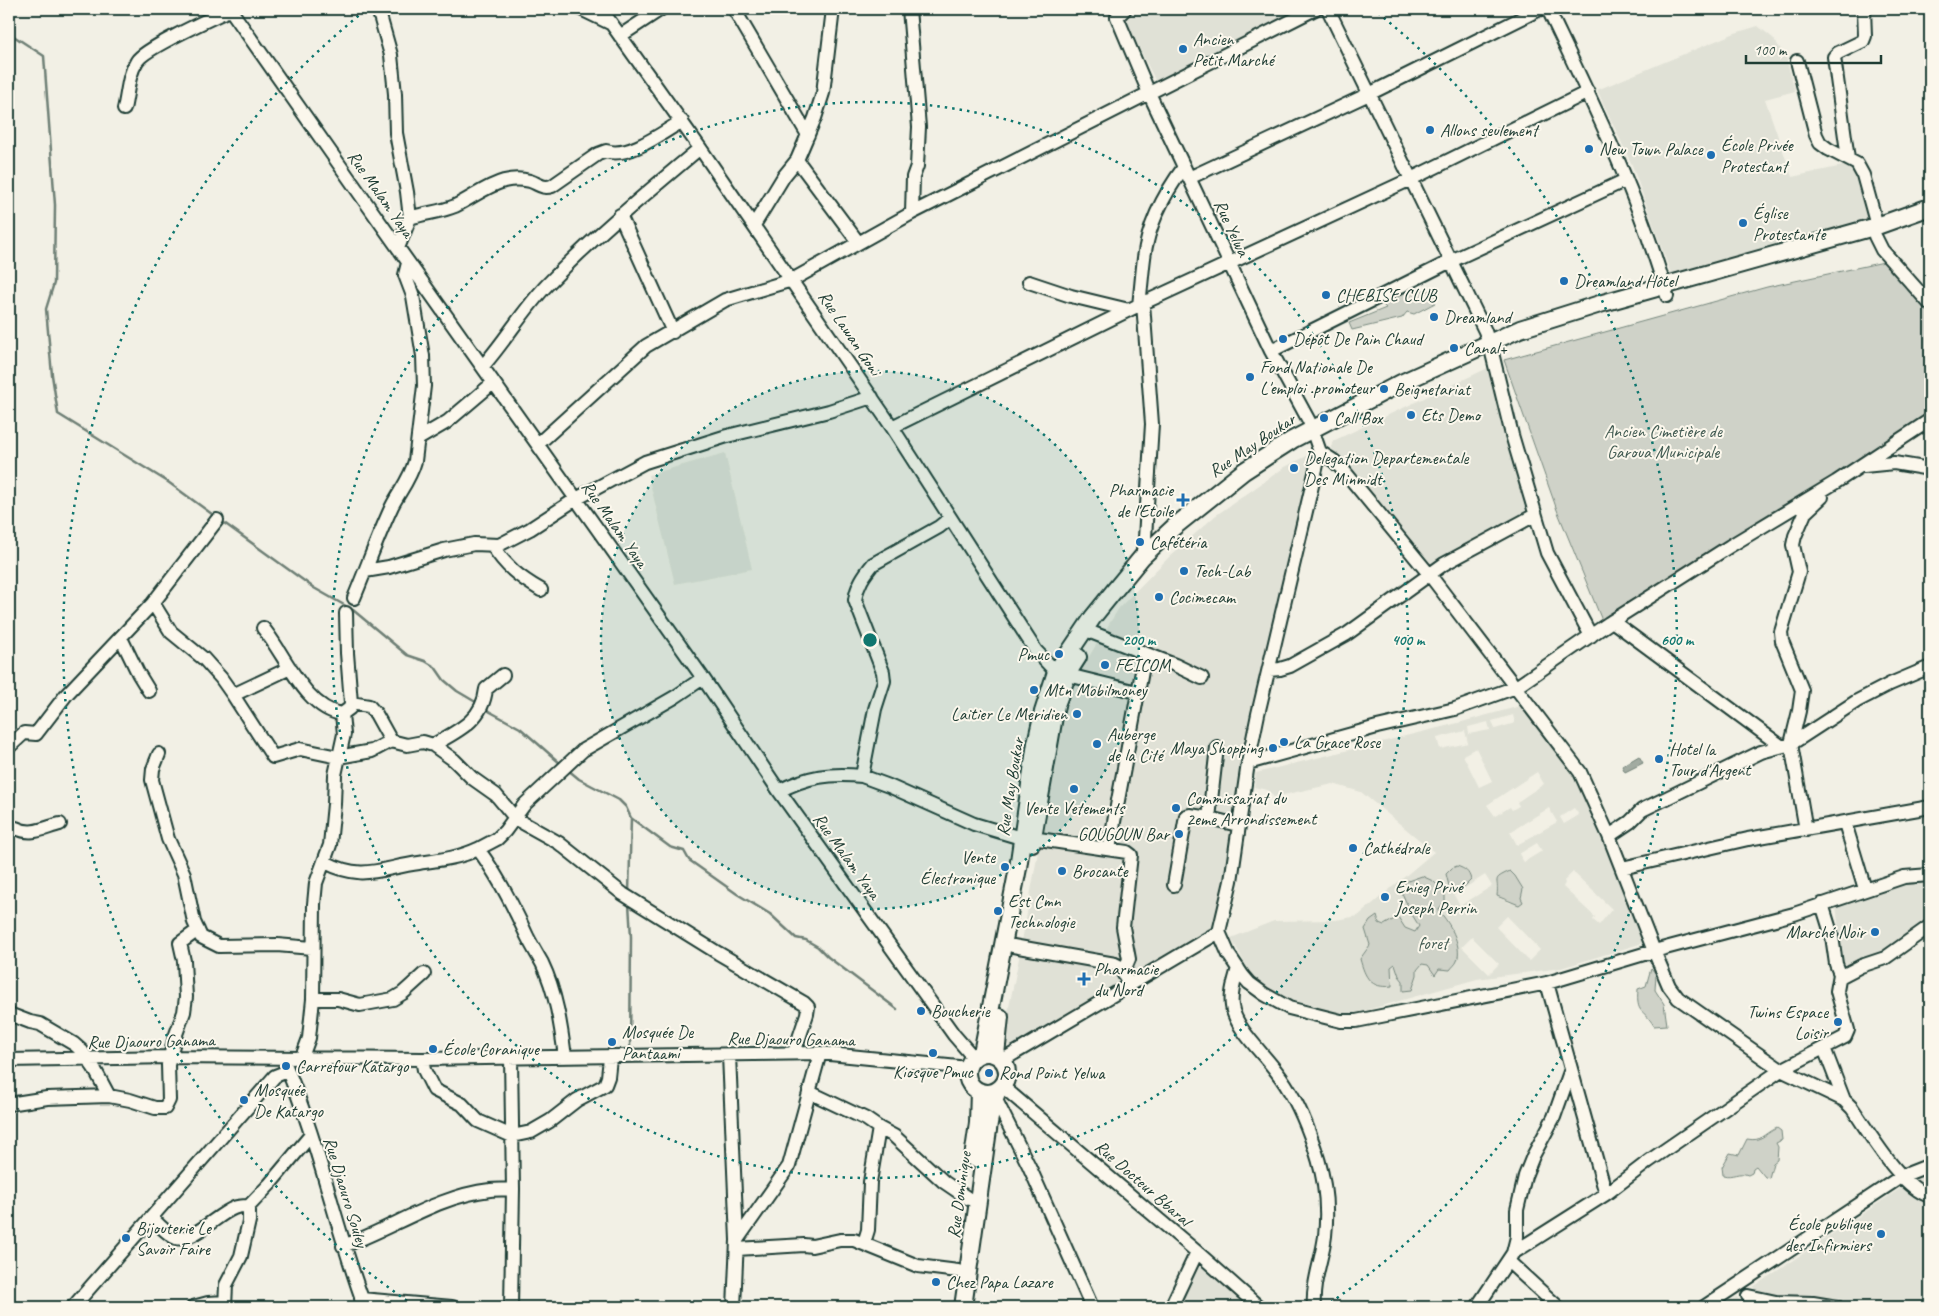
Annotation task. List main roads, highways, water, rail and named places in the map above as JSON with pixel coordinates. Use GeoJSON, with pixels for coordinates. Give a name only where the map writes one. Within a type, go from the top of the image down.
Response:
{"type":"FeatureCollection","features":[{"type":"Feature","properties":{"kind":"main road","name":"Rue May Boukar"},"geometry":{"type":"LineString","coordinates":[[1876,231],[1930,207]]}},
{"type":"Feature","properties":{"kind":"main road","name":"Rue May Boukar"},"geometry":{"type":"LineString","coordinates":[[1061,674],[1128,586],[1164,546],[1214,504],[1270,464],[1315,439],[1401,383],[1490,348],[1520,329],[1554,317],[1666,291],[1930,217]]}},
{"type":"Feature","properties":{"kind":"main road","name":"Rue May Boukar"},"geometry":{"type":"LineString","coordinates":[[984,1059],[999,1022],[1013,946],[1038,735],[1043,712],[1061,674],[1093,617],[1142,557],[1174,527],[1265,456],[1315,439]]}},
{"type":"Feature","properties":{"kind":"main road","name":"Rue May Boukar"},"geometry":{"type":"LineString","coordinates":[[984,1059],[1018,868],[1027,838]]}},
{"type":"Feature","properties":{"kind":"main road"},"geometry":{"type":"LineString","coordinates":[[984,1059],[969,1081],[979,1091],[988,1093],[998,1092]]}},
{"type":"Feature","properties":{"kind":"main road","name":"Rue Dominique"},"geometry":{"type":"LineString","coordinates":[[963,1307],[989,1123],[998,1092],[1007,1073],[984,1059]]}},
{"type":"Feature","properties":{"kind":"main road","name":"Rue Dominique"},"geometry":{"type":"LineString","coordinates":[[952,1307],[978,1122],[979,1091]]}},
{"type":"Feature","properties":{"kind":"waterway"},"geometry":{"type":"LineString","coordinates":[[9,33],[44,56],[55,205],[54,283],[46,309],[52,375],[58,414],[168,482],[216,517]]}},
{"type":"Feature","properties":{"kind":"waterway"},"geometry":{"type":"LineString","coordinates":[[220,520],[314,588],[353,610],[407,655],[425,661],[435,667],[444,680],[457,691],[479,704]]}},
{"type":"Feature","properties":{"kind":"waterway"},"geometry":{"type":"LineString","coordinates":[[485,709],[520,728],[561,764]]}},
{"type":"Feature","properties":{"kind":"waterway"},"geometry":{"type":"LineString","coordinates":[[567,769],[579,779],[619,800],[626,807],[631,818],[670,847],[684,851],[689,860],[737,894],[770,914],[796,938],[806,940],[818,947],[828,957],[897,1009]]}},
{"type":"Feature","properties":{"kind":"waterway"},"geometry":{"type":"LineString","coordinates":[[629,893],[631,818]]}},
{"type":"Feature","properties":{"kind":"waterway"},"geometry":{"type":"LineString","coordinates":[[629,903],[631,937],[630,1053]]}},
{"type":"Feature","properties":{"kind":"place","name":"Ancien Petit Marché"},"geometry":{"type":"Point","coordinates":[1183,49]}},
{"type":"Feature","properties":{"kind":"place","name":"Allons seulement"},"geometry":{"type":"Point","coordinates":[1430,130]}},
{"type":"Feature","properties":{"kind":"place","name":"New Town Palace"},"geometry":{"type":"Point","coordinates":[1589,149]}},
{"type":"Feature","properties":{"kind":"place","name":"École Privée Protestant"},"geometry":{"type":"Point","coordinates":[1711,155]}},
{"type":"Feature","properties":{"kind":"place","name":"Église Protestante"},"geometry":{"type":"Point","coordinates":[1743,223]}},
{"type":"Feature","properties":{"kind":"place","name":"Dreamland Hôtel"},"geometry":{"type":"Point","coordinates":[1564,281]}},
{"type":"Feature","properties":{"kind":"place","name":"CHEBISE CLUB"},"geometry":{"type":"Point","coordinates":[1326,295]}},
{"type":"Feature","properties":{"kind":"place","name":"Dreamland"},"geometry":{"type":"Point","coordinates":[1434,317]}},
{"type":"Feature","properties":{"kind":"place","name":"Dépôt De Pain Chaud"},"geometry":{"type":"Point","coordinates":[1283,339]}},
{"type":"Feature","properties":{"kind":"place","name":"Canal+"},"geometry":{"type":"Point","coordinates":[1454,348]}},
{"type":"Feature","properties":{"kind":"place","name":"Fond Nationale De L'emploi .promoteur"},"geometry":{"type":"Point","coordinates":[1250,377]}},
{"type":"Feature","properties":{"kind":"place","name":"Beignetariat"},"geometry":{"type":"Point","coordinates":[1384,389]}},
{"type":"Feature","properties":{"kind":"place","name":"Ets Demo"},"geometry":{"type":"Point","coordinates":[1411,415]}},
{"type":"Feature","properties":{"kind":"place","name":"Call Box"},"geometry":{"type":"Point","coordinates":[1324,418]}},
{"type":"Feature","properties":{"kind":"place","name":"Delegation Departementale Des Minmidt"},"geometry":{"type":"Point","coordinates":[1294,468]}},
{"type":"Feature","properties":{"kind":"place","name":"Pharmacie de l'Etoile"},"geometry":{"type":"Point","coordinates":[1183,500]}},
{"type":"Feature","properties":{"kind":"place","name":"Cafétéria"},"geometry":{"type":"Point","coordinates":[1140,542]}},
{"type":"Feature","properties":{"kind":"place","name":"Tech-Lab"},"geometry":{"type":"Point","coordinates":[1184,571]}},
{"type":"Feature","properties":{"kind":"place","name":"Cocimecam"},"geometry":{"type":"Point","coordinates":[1159,597]}},
{"type":"Feature","properties":{"kind":"place","name":"Pmuc"},"geometry":{"type":"Point","coordinates":[1059,654]}},
{"type":"Feature","properties":{"kind":"place","name":"FEICOM"},"geometry":{"type":"Point","coordinates":[1105,665]}},
{"type":"Feature","properties":{"kind":"place","name":"Mtn Mobilmoney"},"geometry":{"type":"Point","coordinates":[1034,690]}},
{"type":"Feature","properties":{"kind":"place","name":"Laitier Le Meridien"},"geometry":{"type":"Point","coordinates":[1077,714]}},
{"type":"Feature","properties":{"kind":"place","name":"La Grace Rose"},"geometry":{"type":"Point","coordinates":[1284,742]}},
{"type":"Feature","properties":{"kind":"place","name":"Auberge de la Cité"},"geometry":{"type":"Point","coordinates":[1097,744]}},
{"type":"Feature","properties":{"kind":"place","name":"Maya Shopping"},"geometry":{"type":"Point","coordinates":[1273,748]}},
{"type":"Feature","properties":{"kind":"place","name":"Hotel la Tour d'Argent"},"geometry":{"type":"Point","coordinates":[1659,759]}},
{"type":"Feature","properties":{"kind":"place","name":"Vente Vetements"},"geometry":{"type":"Point","coordinates":[1074,789]}},
{"type":"Feature","properties":{"kind":"place","name":"Commissariat du 2eme Arrondissement"},"geometry":{"type":"Point","coordinates":[1176,808]}},
{"type":"Feature","properties":{"kind":"place","name":"GOUGOUN Bar"},"geometry":{"type":"Point","coordinates":[1179,834]}},
{"type":"Feature","properties":{"kind":"place","name":"Cathédrale"},"geometry":{"type":"Point","coordinates":[1353,848]}},
{"type":"Feature","properties":{"kind":"place","name":"Vente Électronique"},"geometry":{"type":"Point","coordinates":[1005,867]}},
{"type":"Feature","properties":{"kind":"place","name":"Brocante"},"geometry":{"type":"Point","coordinates":[1062,871]}},
{"type":"Feature","properties":{"kind":"place","name":"Enieg Privé Joseph Perrin"},"geometry":{"type":"Point","coordinates":[1385,897]}},
{"type":"Feature","properties":{"kind":"place","name":"Est Cmn Technologie"},"geometry":{"type":"Point","coordinates":[998,911]}},
{"type":"Feature","properties":{"kind":"place","name":"Marché Noir"},"geometry":{"type":"Point","coordinates":[1875,932]}},
{"type":"Feature","properties":{"kind":"place","name":"Pharmacie du Nord"},"geometry":{"type":"Point","coordinates":[1084,979]}},
{"type":"Feature","properties":{"kind":"place","name":"Boucherie"},"geometry":{"type":"Point","coordinates":[921,1011]}},
{"type":"Feature","properties":{"kind":"place","name":"Twins Espace Loisir"},"geometry":{"type":"Point","coordinates":[1838,1022]}},
{"type":"Feature","properties":{"kind":"place","name":"Mosquée De Pantaami"},"geometry":{"type":"Point","coordinates":[612,1042]}},
{"type":"Feature","properties":{"kind":"place","name":"École Coranique"},"geometry":{"type":"Point","coordinates":[433,1049]}},
{"type":"Feature","properties":{"kind":"place","name":"Kiosque Pmuc"},"geometry":{"type":"Point","coordinates":[933,1053]}},
{"type":"Feature","properties":{"kind":"place","name":"Carrefour Katargo"},"geometry":{"type":"Point","coordinates":[286,1066]}},
{"type":"Feature","properties":{"kind":"place","name":"Rond Point Yelwa"},"geometry":{"type":"Point","coordinates":[989,1073]}},
{"type":"Feature","properties":{"kind":"place","name":"Mosquée De Katargo"},"geometry":{"type":"Point","coordinates":[244,1100]}},
{"type":"Feature","properties":{"kind":"place","name":"École publique des Infirmiers"},"geometry":{"type":"Point","coordinates":[1881,1234]}},
{"type":"Feature","properties":{"kind":"place","name":"Bijouterie Le Savoir Faire"},"geometry":{"type":"Point","coordinates":[126,1238]}},
{"type":"Feature","properties":{"kind":"place","name":"Chez Papa Lazare"},"geometry":{"type":"Point","coordinates":[936,1282]}},
{"type":"Feature","properties":{"kind":"park label","name":"Ancien Cimetière de Garoua Municipale"},"geometry":{"type":"Point","coordinates":[1663,441]}},
{"type":"Feature","properties":{"kind":"park label","name":"foret"},"geometry":{"type":"Point","coordinates":[1433,943]}}]}
